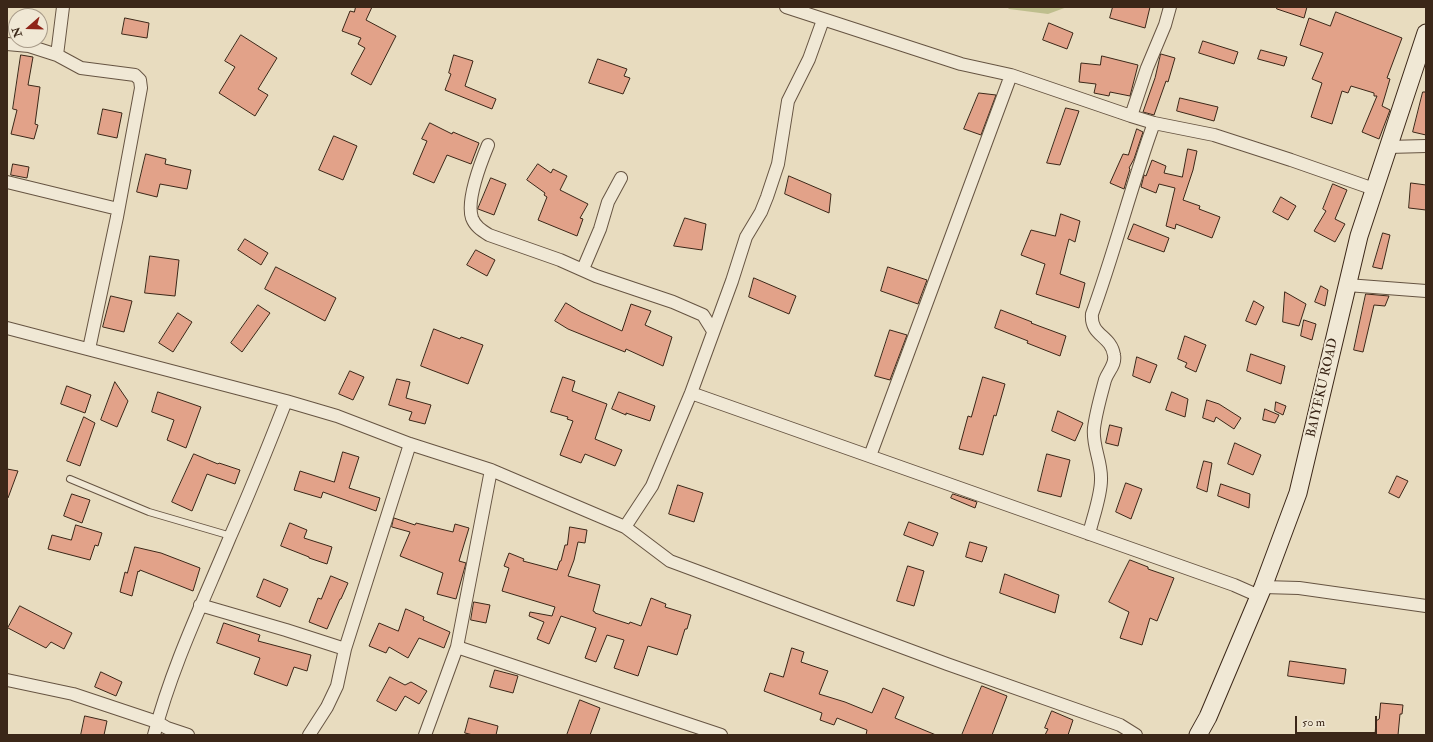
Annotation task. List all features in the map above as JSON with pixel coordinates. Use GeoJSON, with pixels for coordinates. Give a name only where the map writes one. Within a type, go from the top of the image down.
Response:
{"type":"FeatureCollection","features":[{"type":"Feature","properties":{"kind":"main road","name":"BAIYEKU ROAD"},"geometry":{"type":"LineString","coordinates":[[1198,735],[1208,717],[1261,591],[1298,493],[1359,236],[1426,33]]}},
{"type":"Feature","properties":{"kind":"street"},"geometry":{"type":"LineString","coordinates":[[57,55],[63,7]]}},
{"type":"Feature","properties":{"kind":"street"},"geometry":{"type":"LineString","coordinates":[[786,7],[961,64],[1011,75],[1154,123],[1214,135],[1374,188]]}},
{"type":"Feature","properties":{"kind":"street"},"geometry":{"type":"LineString","coordinates":[[1131,116],[1147,68],[1165,25],[1170,7]]}},
{"type":"Feature","properties":{"kind":"street"},"geometry":{"type":"LineString","coordinates":[[625,527],[652,486],[691,393],[746,237],[761,212],[767,197],[778,164],[788,101],[809,59],[823,20]]}},
{"type":"Feature","properties":{"kind":"street"},"geometry":{"type":"LineString","coordinates":[[7,44],[29,46],[57,55],[81,68],[135,75],[140,80],[141,88],[89,349]]}},
{"type":"Feature","properties":{"kind":"street"},"geometry":{"type":"LineString","coordinates":[[870,456],[1011,75]]}},
{"type":"Feature","properties":{"kind":"street"},"geometry":{"type":"LineString","coordinates":[[1089,534],[1101,480],[1101,471],[1095,448],[1094,429],[1106,380],[1114,362],[1112,347],[1093,327],[1091,322],[1092,314],[1110,264],[1140,162],[1154,123]]}},
{"type":"Feature","properties":{"kind":"street"},"geometry":{"type":"LineString","coordinates":[[488,145],[478,172],[470,210],[475,225],[489,235],[560,260],[596,276],[673,302],[703,315],[713,331]]}},
{"type":"Feature","properties":{"kind":"street"},"geometry":{"type":"LineString","coordinates":[[1388,147],[1426,146]]}},
{"type":"Feature","properties":{"kind":"street"},"geometry":{"type":"LineString","coordinates":[[583,270],[600,229],[608,202],[621,178]]}},
{"type":"Feature","properties":{"kind":"street"},"geometry":{"type":"LineString","coordinates":[[7,182],[118,209]]}},
{"type":"Feature","properties":{"kind":"street"},"geometry":{"type":"LineString","coordinates":[[1347,285],[1426,291]]}},
{"type":"Feature","properties":{"kind":"street"},"geometry":{"type":"LineString","coordinates":[[7,328],[286,401],[336,416],[410,444],[491,470],[625,527],[670,561],[947,664],[1120,725],[1136,735]]}},
{"type":"Feature","properties":{"kind":"street"},"geometry":{"type":"LineString","coordinates":[[691,393],[1234,585],[1261,591],[1299,588],[1426,606]]}},
{"type":"Feature","properties":{"kind":"street"},"geometry":{"type":"LineString","coordinates":[[154,735],[166,691],[200,605],[257,475],[286,401]]}},
{"type":"Feature","properties":{"kind":"street"},"geometry":{"type":"LineString","coordinates":[[309,735],[327,707],[337,686],[345,649],[410,444]]}},
{"type":"Feature","properties":{"kind":"street"},"geometry":{"type":"LineString","coordinates":[[425,735],[457,647],[491,470]]}},
{"type":"Feature","properties":{"kind":"street"},"geometry":{"type":"LineString","coordinates":[[200,605],[345,649]]}},
{"type":"Feature","properties":{"kind":"street"},"geometry":{"type":"LineString","coordinates":[[457,647],[722,735]]}},
{"type":"Feature","properties":{"kind":"street"},"geometry":{"type":"LineString","coordinates":[[7,680],[73,694],[157,722],[167,728],[188,735]]}},
{"type":"Feature","properties":{"kind":"lane"},"geometry":{"type":"LineString","coordinates":[[70,479],[149,512],[231,536]]}},
{"type":"Feature","properties":{"kind":"green space"},"geometry":{"type":"Polygon","coordinates":[[[1007,7],[1067,7],[1048,14],[1009,9],[1007,7]]]}},
{"type":"Feature","properties":{"kind":"building"},"geometry":{"type":"Polygon","coordinates":[[[356,7],[372,7],[366,20],[396,36],[371,85],[351,74],[365,48],[358,44],[361,38],[342,31],[350,11],[354,12],[356,7]]]}},
{"type":"Feature","properties":{"kind":"building"},"geometry":{"type":"Polygon","coordinates":[[[1113,7],[1150,7],[1145,28],[1110,18],[1113,7]]]}},
{"type":"Feature","properties":{"kind":"building"},"geometry":{"type":"Polygon","coordinates":[[[1277,7],[1307,7],[1304,18],[1277,9],[1277,7]]]}},
{"type":"Feature","properties":{"kind":"building"},"geometry":{"type":"Polygon","coordinates":[[[1336,12],[1402,38],[1387,78],[1390,79],[1382,106],[1390,110],[1379,139],[1362,132],[1377,96],[1374,96],[1374,93],[1351,86],[1348,93],[1342,91],[1332,124],[1311,117],[1322,83],[1312,79],[1323,53],[1300,45],[1309,18],[1330,26],[1336,12]]]}},
{"type":"Feature","properties":{"kind":"building"},"geometry":{"type":"Polygon","coordinates":[[[125,18],[149,23],[147,38],[122,34],[125,18]]]}},
{"type":"Feature","properties":{"kind":"building"},"geometry":{"type":"Polygon","coordinates":[[[1049,23],[1073,33],[1067,49],[1043,40],[1049,23]]]}},
{"type":"Feature","properties":{"kind":"building"},"geometry":{"type":"Polygon","coordinates":[[[241,35],[277,58],[258,89],[268,95],[255,116],[219,93],[235,67],[225,61],[241,35]]]}},
{"type":"Feature","properties":{"kind":"building"},"geometry":{"type":"Polygon","coordinates":[[[1203,41],[1238,52],[1234,64],[1199,53],[1203,41]]]}},
{"type":"Feature","properties":{"kind":"building"},"geometry":{"type":"Polygon","coordinates":[[[1261,50],[1287,57],[1284,66],[1258,59],[1261,50]]]}},
{"type":"Feature","properties":{"kind":"building"},"geometry":{"type":"Polygon","coordinates":[[[1161,54],[1175,58],[1168,82],[1166,81],[1154,115],[1143,112],[1155,78],[1161,54]]]}},
{"type":"Feature","properties":{"kind":"building"},"geometry":{"type":"Polygon","coordinates":[[[21,55],[33,57],[28,85],[40,87],[35,124],[38,125],[34,139],[11,134],[17,110],[13,109],[21,55]]]}},
{"type":"Feature","properties":{"kind":"building"},"geometry":{"type":"Polygon","coordinates":[[[454,55],[473,61],[465,86],[496,99],[492,109],[445,90],[451,74],[449,73],[454,55]]]}},
{"type":"Feature","properties":{"kind":"building"},"geometry":{"type":"Polygon","coordinates":[[[1102,56],[1138,65],[1130,96],[1110,92],[1109,96],[1094,93],[1096,84],[1079,82],[1081,63],[1100,65],[1102,56]]]}},
{"type":"Feature","properties":{"kind":"building"},"geometry":{"type":"Polygon","coordinates":[[[598,59],[627,69],[624,76],[630,78],[623,94],[589,83],[598,59]]]}},
{"type":"Feature","properties":{"kind":"building"},"geometry":{"type":"Polygon","coordinates":[[[1423,92],[1426,92],[1426,135],[1413,132],[1423,92]]]}},
{"type":"Feature","properties":{"kind":"building"},"geometry":{"type":"Polygon","coordinates":[[[979,93],[996,95],[981,135],[964,129],[979,93]]]}},
{"type":"Feature","properties":{"kind":"building"},"geometry":{"type":"Polygon","coordinates":[[[1180,98],[1218,107],[1214,121],[1177,111],[1180,98]]]}},
{"type":"Feature","properties":{"kind":"building"},"geometry":{"type":"Polygon","coordinates":[[[1066,108],[1079,111],[1060,165],[1047,163],[1066,108]]]}},
{"type":"Feature","properties":{"kind":"building"},"geometry":{"type":"Polygon","coordinates":[[[103,109],[122,113],[117,138],[98,134],[103,109]]]}},
{"type":"Feature","properties":{"kind":"building"},"geometry":{"type":"Polygon","coordinates":[[[430,123],[452,134],[453,132],[479,143],[471,164],[447,155],[434,183],[413,174],[427,141],[422,139],[430,123]]]}},
{"type":"Feature","properties":{"kind":"building"},"geometry":{"type":"Polygon","coordinates":[[[1137,129],[1143,132],[1134,159],[1129,168],[1130,169],[1124,189],[1110,183],[1123,154],[1128,155],[1137,129]]]}},
{"type":"Feature","properties":{"kind":"building"},"geometry":{"type":"Polygon","coordinates":[[[334,136],[357,146],[343,180],[319,170],[334,136]]]}},
{"type":"Feature","properties":{"kind":"building"},"geometry":{"type":"Polygon","coordinates":[[[1188,149],[1197,151],[1193,170],[1183,200],[1200,206],[1199,209],[1220,217],[1212,238],[1176,224],[1175,229],[1166,226],[1175,188],[1159,184],[1156,193],[1141,187],[1144,175],[1146,176],[1152,160],[1166,166],[1164,173],[1182,177],[1188,149]]]}},
{"type":"Feature","properties":{"kind":"building"},"geometry":{"type":"Polygon","coordinates":[[[146,154],[166,159],[165,164],[191,170],[187,189],[160,184],[157,197],[137,192],[146,154]]]}},
{"type":"Feature","properties":{"kind":"building"},"geometry":{"type":"Polygon","coordinates":[[[13,164],[29,167],[27,178],[11,175],[13,164]]]}},
{"type":"Feature","properties":{"kind":"building"},"geometry":{"type":"Polygon","coordinates":[[[538,164],[551,173],[553,169],[567,176],[560,190],[588,204],[580,218],[583,219],[577,236],[538,220],[547,197],[544,195],[545,193],[527,180],[538,164]]]}},
{"type":"Feature","properties":{"kind":"building"},"geometry":{"type":"Polygon","coordinates":[[[789,176],[831,194],[829,213],[785,194],[789,176]]]}},
{"type":"Feature","properties":{"kind":"building"},"geometry":{"type":"Polygon","coordinates":[[[491,178],[506,184],[494,215],[478,209],[491,178]]]}},
{"type":"Feature","properties":{"kind":"building"},"geometry":{"type":"Polygon","coordinates":[[[1411,183],[1426,185],[1426,210],[1409,208],[1411,183]]]}},
{"type":"Feature","properties":{"kind":"building"},"geometry":{"type":"Polygon","coordinates":[[[1333,184],[1347,190],[1335,219],[1345,224],[1335,242],[1314,231],[1326,211],[1323,209],[1333,184]]]}},
{"type":"Feature","properties":{"kind":"building"},"geometry":{"type":"Polygon","coordinates":[[[1281,197],[1296,206],[1288,220],[1273,212],[1281,197]]]}},
{"type":"Feature","properties":{"kind":"building"},"geometry":{"type":"Polygon","coordinates":[[[1061,214],[1080,221],[1075,242],[1069,239],[1060,274],[1085,283],[1079,308],[1036,294],[1045,264],[1021,255],[1031,230],[1055,236],[1061,214]]]}},
{"type":"Feature","properties":{"kind":"building"},"geometry":{"type":"Polygon","coordinates":[[[685,218],[706,224],[702,250],[674,246],[685,218]]]}},
{"type":"Feature","properties":{"kind":"building"},"geometry":{"type":"Polygon","coordinates":[[[1134,224],[1169,238],[1164,252],[1128,239],[1134,224]]]}},
{"type":"Feature","properties":{"kind":"building"},"geometry":{"type":"Polygon","coordinates":[[[1383,233],[1390,235],[1382,269],[1373,267],[1383,233]]]}},
{"type":"Feature","properties":{"kind":"building"},"geometry":{"type":"Polygon","coordinates":[[[245,239],[268,253],[261,265],[238,250],[245,239]]]}},
{"type":"Feature","properties":{"kind":"building"},"geometry":{"type":"Polygon","coordinates":[[[476,250],[495,260],[487,276],[467,265],[476,250]]]}},
{"type":"Feature","properties":{"kind":"building"},"geometry":{"type":"Polygon","coordinates":[[[150,256],[179,260],[175,296],[145,293],[150,256]]]}},
{"type":"Feature","properties":{"kind":"building"},"geometry":{"type":"Polygon","coordinates":[[[276,267],[336,298],[325,321],[265,289],[276,267]]]}},
{"type":"Feature","properties":{"kind":"building"},"geometry":{"type":"Polygon","coordinates":[[[888,267],[927,280],[918,304],[881,291],[888,267]]]}},
{"type":"Feature","properties":{"kind":"building"},"geometry":{"type":"Polygon","coordinates":[[[754,278],[796,296],[789,314],[749,297],[754,278]]]}},
{"type":"Feature","properties":{"kind":"building"},"geometry":{"type":"Polygon","coordinates":[[[1321,286],[1328,290],[1325,306],[1315,302],[1321,286]]]}},
{"type":"Feature","properties":{"kind":"building"},"geometry":{"type":"Polygon","coordinates":[[[1285,292],[1306,304],[1299,326],[1283,322],[1285,292]]]}},
{"type":"Feature","properties":{"kind":"building"},"geometry":{"type":"Polygon","coordinates":[[[1366,294],[1389,296],[1385,306],[1374,305],[1363,352],[1354,350],[1366,294]]]}},
{"type":"Feature","properties":{"kind":"building"},"geometry":{"type":"Polygon","coordinates":[[[111,296],[132,301],[124,332],[103,327],[111,296]]]}},
{"type":"Feature","properties":{"kind":"building"},"geometry":{"type":"Polygon","coordinates":[[[1254,301],[1264,307],[1256,325],[1246,321],[1254,301]]]}},
{"type":"Feature","properties":{"kind":"building"},"geometry":{"type":"Polygon","coordinates":[[[566,303],[581,312],[622,331],[631,304],[651,311],[645,325],[672,337],[663,366],[626,349],[625,352],[568,329],[555,321],[566,303]]]}},
{"type":"Feature","properties":{"kind":"building"},"geometry":{"type":"Polygon","coordinates":[[[258,305],[270,313],[242,352],[231,343],[258,305]]]}},
{"type":"Feature","properties":{"kind":"building"},"geometry":{"type":"Polygon","coordinates":[[[1001,310],[1066,336],[1060,356],[995,328],[1001,310]]]}},
{"type":"Feature","properties":{"kind":"building"},"geometry":{"type":"Polygon","coordinates":[[[178,313],[192,322],[173,352],[159,343],[178,313]]]}},
{"type":"Feature","properties":{"kind":"building"},"geometry":{"type":"Polygon","coordinates":[[[1304,320],[1316,324],[1312,340],[1301,336],[1304,320]]]}},
{"type":"Feature","properties":{"kind":"building"},"geometry":{"type":"Polygon","coordinates":[[[434,329],[460,339],[461,337],[483,345],[468,384],[421,366],[434,329]]]}},
{"type":"Feature","properties":{"kind":"building"},"geometry":{"type":"Polygon","coordinates":[[[890,330],[907,335],[890,380],[875,376],[890,330]]]}},
{"type":"Feature","properties":{"kind":"building"},"geometry":{"type":"Polygon","coordinates":[[[1185,336],[1206,345],[1196,372],[1185,367],[1187,363],[1178,359],[1185,336]]]}},
{"type":"Feature","properties":{"kind":"building"},"geometry":{"type":"Polygon","coordinates":[[[1251,354],[1285,366],[1281,384],[1247,371],[1251,354]]]}},
{"type":"Feature","properties":{"kind":"building"},"geometry":{"type":"Polygon","coordinates":[[[1137,357],[1157,365],[1150,383],[1133,376],[1137,357]]]}},
{"type":"Feature","properties":{"kind":"building"},"geometry":{"type":"Polygon","coordinates":[[[350,371],[364,377],[353,400],[339,394],[350,371]]]}},
{"type":"Feature","properties":{"kind":"building"},"geometry":{"type":"Polygon","coordinates":[[[563,377],[575,381],[572,391],[607,404],[595,439],[622,450],[615,466],[585,454],[581,463],[560,455],[573,421],[567,419],[568,417],[551,412],[563,377]]]}},
{"type":"Feature","properties":{"kind":"building"},"geometry":{"type":"Polygon","coordinates":[[[983,377],[1005,384],[996,416],[994,415],[983,455],[959,449],[968,416],[971,417],[983,377]]]}},
{"type":"Feature","properties":{"kind":"building"},"geometry":{"type":"Polygon","coordinates":[[[397,379],[410,382],[406,398],[431,405],[425,424],[409,420],[412,412],[389,405],[397,379]]]}},
{"type":"Feature","properties":{"kind":"building"},"geometry":{"type":"Polygon","coordinates":[[[115,382],[128,401],[117,427],[101,420],[115,382]]]}},
{"type":"Feature","properties":{"kind":"building"},"geometry":{"type":"Polygon","coordinates":[[[67,386],[91,395],[85,413],[61,404],[67,386]]]}},
{"type":"Feature","properties":{"kind":"building"},"geometry":{"type":"Polygon","coordinates":[[[158,392],[201,407],[186,448],[167,440],[174,420],[152,412],[158,392]]]}},
{"type":"Feature","properties":{"kind":"building"},"geometry":{"type":"Polygon","coordinates":[[[619,392],[655,406],[650,421],[626,413],[626,415],[612,409],[619,392]]]}},
{"type":"Feature","properties":{"kind":"building"},"geometry":{"type":"Polygon","coordinates":[[[1172,392],[1188,399],[1185,417],[1166,410],[1172,392]]]}},
{"type":"Feature","properties":{"kind":"building"},"geometry":{"type":"Polygon","coordinates":[[[1207,400],[1219,404],[1241,418],[1234,429],[1216,417],[1214,422],[1203,418],[1207,400]]]}},
{"type":"Feature","properties":{"kind":"building"},"geometry":{"type":"Polygon","coordinates":[[[1276,402],[1286,406],[1283,415],[1275,411],[1276,402]]]}},
{"type":"Feature","properties":{"kind":"building"},"geometry":{"type":"Polygon","coordinates":[[[1265,409],[1279,415],[1275,423],[1263,420],[1265,409]]]}},
{"type":"Feature","properties":{"kind":"building"},"geometry":{"type":"Polygon","coordinates":[[[1058,411],[1083,423],[1075,441],[1052,431],[1058,411]]]}},
{"type":"Feature","properties":{"kind":"building"},"geometry":{"type":"Polygon","coordinates":[[[84,417],[95,423],[80,466],[67,461],[84,417]]]}},
{"type":"Feature","properties":{"kind":"building"},"geometry":{"type":"Polygon","coordinates":[[[1110,425],[1122,428],[1118,446],[1106,443],[1110,425]]]}},
{"type":"Feature","properties":{"kind":"building"},"geometry":{"type":"Polygon","coordinates":[[[1235,443],[1261,455],[1253,475],[1228,464],[1235,443]]]}},
{"type":"Feature","properties":{"kind":"building"},"geometry":{"type":"Polygon","coordinates":[[[343,452],[359,457],[349,488],[380,498],[376,511],[323,492],[321,498],[294,490],[300,471],[334,482],[343,452]]]}},
{"type":"Feature","properties":{"kind":"building"},"geometry":{"type":"Polygon","coordinates":[[[194,454],[218,464],[219,463],[240,470],[235,484],[207,474],[192,511],[172,502],[194,454]]]}},
{"type":"Feature","properties":{"kind":"building"},"geometry":{"type":"Polygon","coordinates":[[[1047,454],[1070,460],[1061,497],[1038,491],[1047,454]]]}},
{"type":"Feature","properties":{"kind":"building"},"geometry":{"type":"Polygon","coordinates":[[[1204,461],[1212,463],[1207,492],[1197,488],[1204,461]]]}},
{"type":"Feature","properties":{"kind":"building"},"geometry":{"type":"Polygon","coordinates":[[[7,469],[18,471],[8,498],[7,498],[7,469]]]}},
{"type":"Feature","properties":{"kind":"building"},"geometry":{"type":"Polygon","coordinates":[[[1397,476],[1408,481],[1399,498],[1389,493],[1397,476]]]}},
{"type":"Feature","properties":{"kind":"building"},"geometry":{"type":"Polygon","coordinates":[[[1126,483],[1142,489],[1131,519],[1116,512],[1126,483]]]}},
{"type":"Feature","properties":{"kind":"building"},"geometry":{"type":"Polygon","coordinates":[[[1221,484],[1250,494],[1249,508],[1218,496],[1221,484]]]}},
{"type":"Feature","properties":{"kind":"building"},"geometry":{"type":"Polygon","coordinates":[[[678,485],[703,493],[694,522],[669,514],[678,485]]]}},
{"type":"Feature","properties":{"kind":"building"},"geometry":{"type":"Polygon","coordinates":[[[72,494],[90,500],[82,523],[64,516],[72,494]]]}},
{"type":"Feature","properties":{"kind":"building"},"geometry":{"type":"Polygon","coordinates":[[[953,494],[977,502],[975,508],[951,498],[953,494]]]}},
{"type":"Feature","properties":{"kind":"building"},"geometry":{"type":"Polygon","coordinates":[[[394,518],[415,525],[416,523],[453,532],[455,524],[469,528],[459,561],[466,563],[456,599],[437,594],[443,573],[400,556],[410,532],[392,527],[394,518]]]}},
{"type":"Feature","properties":{"kind":"building"},"geometry":{"type":"Polygon","coordinates":[[[909,522],[938,533],[933,546],[904,535],[909,522]]]}},
{"type":"Feature","properties":{"kind":"building"},"geometry":{"type":"Polygon","coordinates":[[[290,523],[307,530],[304,538],[332,547],[327,564],[281,546],[290,523]]]}},
{"type":"Feature","properties":{"kind":"building"},"geometry":{"type":"Polygon","coordinates":[[[76,525],[102,533],[98,546],[95,545],[90,560],[48,549],[52,535],[71,540],[76,525]]]}},
{"type":"Feature","properties":{"kind":"building"},"geometry":{"type":"Polygon","coordinates":[[[570,527],[587,530],[585,543],[578,542],[574,560],[568,576],[600,585],[593,611],[595,613],[629,624],[630,622],[641,626],[651,598],[666,604],[665,607],[691,615],[677,655],[648,646],[638,676],[614,668],[624,640],[607,635],[596,662],[585,658],[596,628],[561,616],[549,644],[537,639],[544,622],[529,616],[530,612],[552,616],[555,607],[502,591],[509,568],[504,566],[509,553],[524,559],[523,561],[557,570],[565,545],[567,545],[570,527]]]}},
{"type":"Feature","properties":{"kind":"building"},"geometry":{"type":"Polygon","coordinates":[[[970,542],[987,547],[982,562],[966,557],[970,542]]]}},
{"type":"Feature","properties":{"kind":"building"},"geometry":{"type":"Polygon","coordinates":[[[135,547],[161,553],[200,568],[193,591],[140,570],[139,572],[138,571],[132,596],[120,592],[125,572],[127,573],[135,547]]]}},
{"type":"Feature","properties":{"kind":"building"},"geometry":{"type":"Polygon","coordinates":[[[1130,560],[1148,567],[1148,569],[1174,578],[1157,621],[1150,618],[1142,645],[1120,638],[1129,612],[1109,602],[1130,560]]]}},
{"type":"Feature","properties":{"kind":"building"},"geometry":{"type":"Polygon","coordinates":[[[908,566],[924,571],[914,606],[897,601],[908,566]]]}},
{"type":"Feature","properties":{"kind":"building"},"geometry":{"type":"Polygon","coordinates":[[[1005,574],[1059,595],[1055,613],[1000,593],[1005,574]]]}},
{"type":"Feature","properties":{"kind":"building"},"geometry":{"type":"Polygon","coordinates":[[[331,576],[348,583],[327,629],[309,622],[318,598],[321,599],[331,576]]]}},
{"type":"Feature","properties":{"kind":"building"},"geometry":{"type":"Polygon","coordinates":[[[264,579],[288,589],[280,607],[257,597],[264,579]]]}},
{"type":"Feature","properties":{"kind":"building"},"geometry":{"type":"Polygon","coordinates":[[[474,602],[490,605],[486,623],[471,620],[474,602]]]}},
{"type":"Feature","properties":{"kind":"building"},"geometry":{"type":"Polygon","coordinates":[[[20,606],[72,633],[64,649],[51,642],[46,648],[8,628],[20,606]]]}},
{"type":"Feature","properties":{"kind":"building"},"geometry":{"type":"Polygon","coordinates":[[[406,609],[424,617],[423,620],[450,632],[444,648],[419,638],[408,658],[389,647],[386,653],[369,646],[379,623],[398,631],[406,609]]]}},
{"type":"Feature","properties":{"kind":"building"},"geometry":{"type":"Polygon","coordinates":[[[224,623],[260,635],[258,641],[311,655],[307,671],[294,667],[287,686],[254,674],[260,658],[217,643],[224,623]]]}},
{"type":"Feature","properties":{"kind":"building"},"geometry":{"type":"Polygon","coordinates":[[[792,648],[804,652],[801,662],[828,671],[819,694],[845,702],[872,713],[883,688],[904,697],[895,718],[936,735],[866,735],[867,730],[837,718],[834,725],[820,720],[822,713],[764,691],[770,673],[783,677],[792,648]]]}},
{"type":"Feature","properties":{"kind":"building"},"geometry":{"type":"Polygon","coordinates":[[[1290,661],[1346,669],[1344,684],[1288,676],[1290,661]]]}},
{"type":"Feature","properties":{"kind":"building"},"geometry":{"type":"Polygon","coordinates":[[[495,670],[518,676],[513,693],[490,687],[495,670]]]}},
{"type":"Feature","properties":{"kind":"building"},"geometry":{"type":"Polygon","coordinates":[[[101,672],[122,682],[116,696],[95,687],[101,672]]]}},
{"type":"Feature","properties":{"kind":"building"},"geometry":{"type":"Polygon","coordinates":[[[390,677],[405,685],[411,682],[427,691],[419,704],[405,696],[396,711],[377,701],[390,677]]]}},
{"type":"Feature","properties":{"kind":"building"},"geometry":{"type":"Polygon","coordinates":[[[982,686],[1007,696],[992,735],[962,735],[982,686]]]}},
{"type":"Feature","properties":{"kind":"building"},"geometry":{"type":"Polygon","coordinates":[[[580,700],[600,708],[590,735],[567,735],[580,700]]]}},
{"type":"Feature","properties":{"kind":"building"},"geometry":{"type":"Polygon","coordinates":[[[1381,703],[1403,705],[1402,714],[1400,714],[1398,735],[1375,735],[1376,721],[1379,719],[1381,703]]]}},
{"type":"Feature","properties":{"kind":"building"},"geometry":{"type":"Polygon","coordinates":[[[1052,711],[1073,720],[1068,735],[1045,735],[1048,729],[1045,728],[1052,711]]]}},
{"type":"Feature","properties":{"kind":"building"},"geometry":{"type":"Polygon","coordinates":[[[85,716],[107,721],[104,735],[81,735],[85,716]]]}},
{"type":"Feature","properties":{"kind":"building"},"geometry":{"type":"Polygon","coordinates":[[[469,718],[498,726],[496,735],[473,735],[465,733],[469,718]]]}}]}
